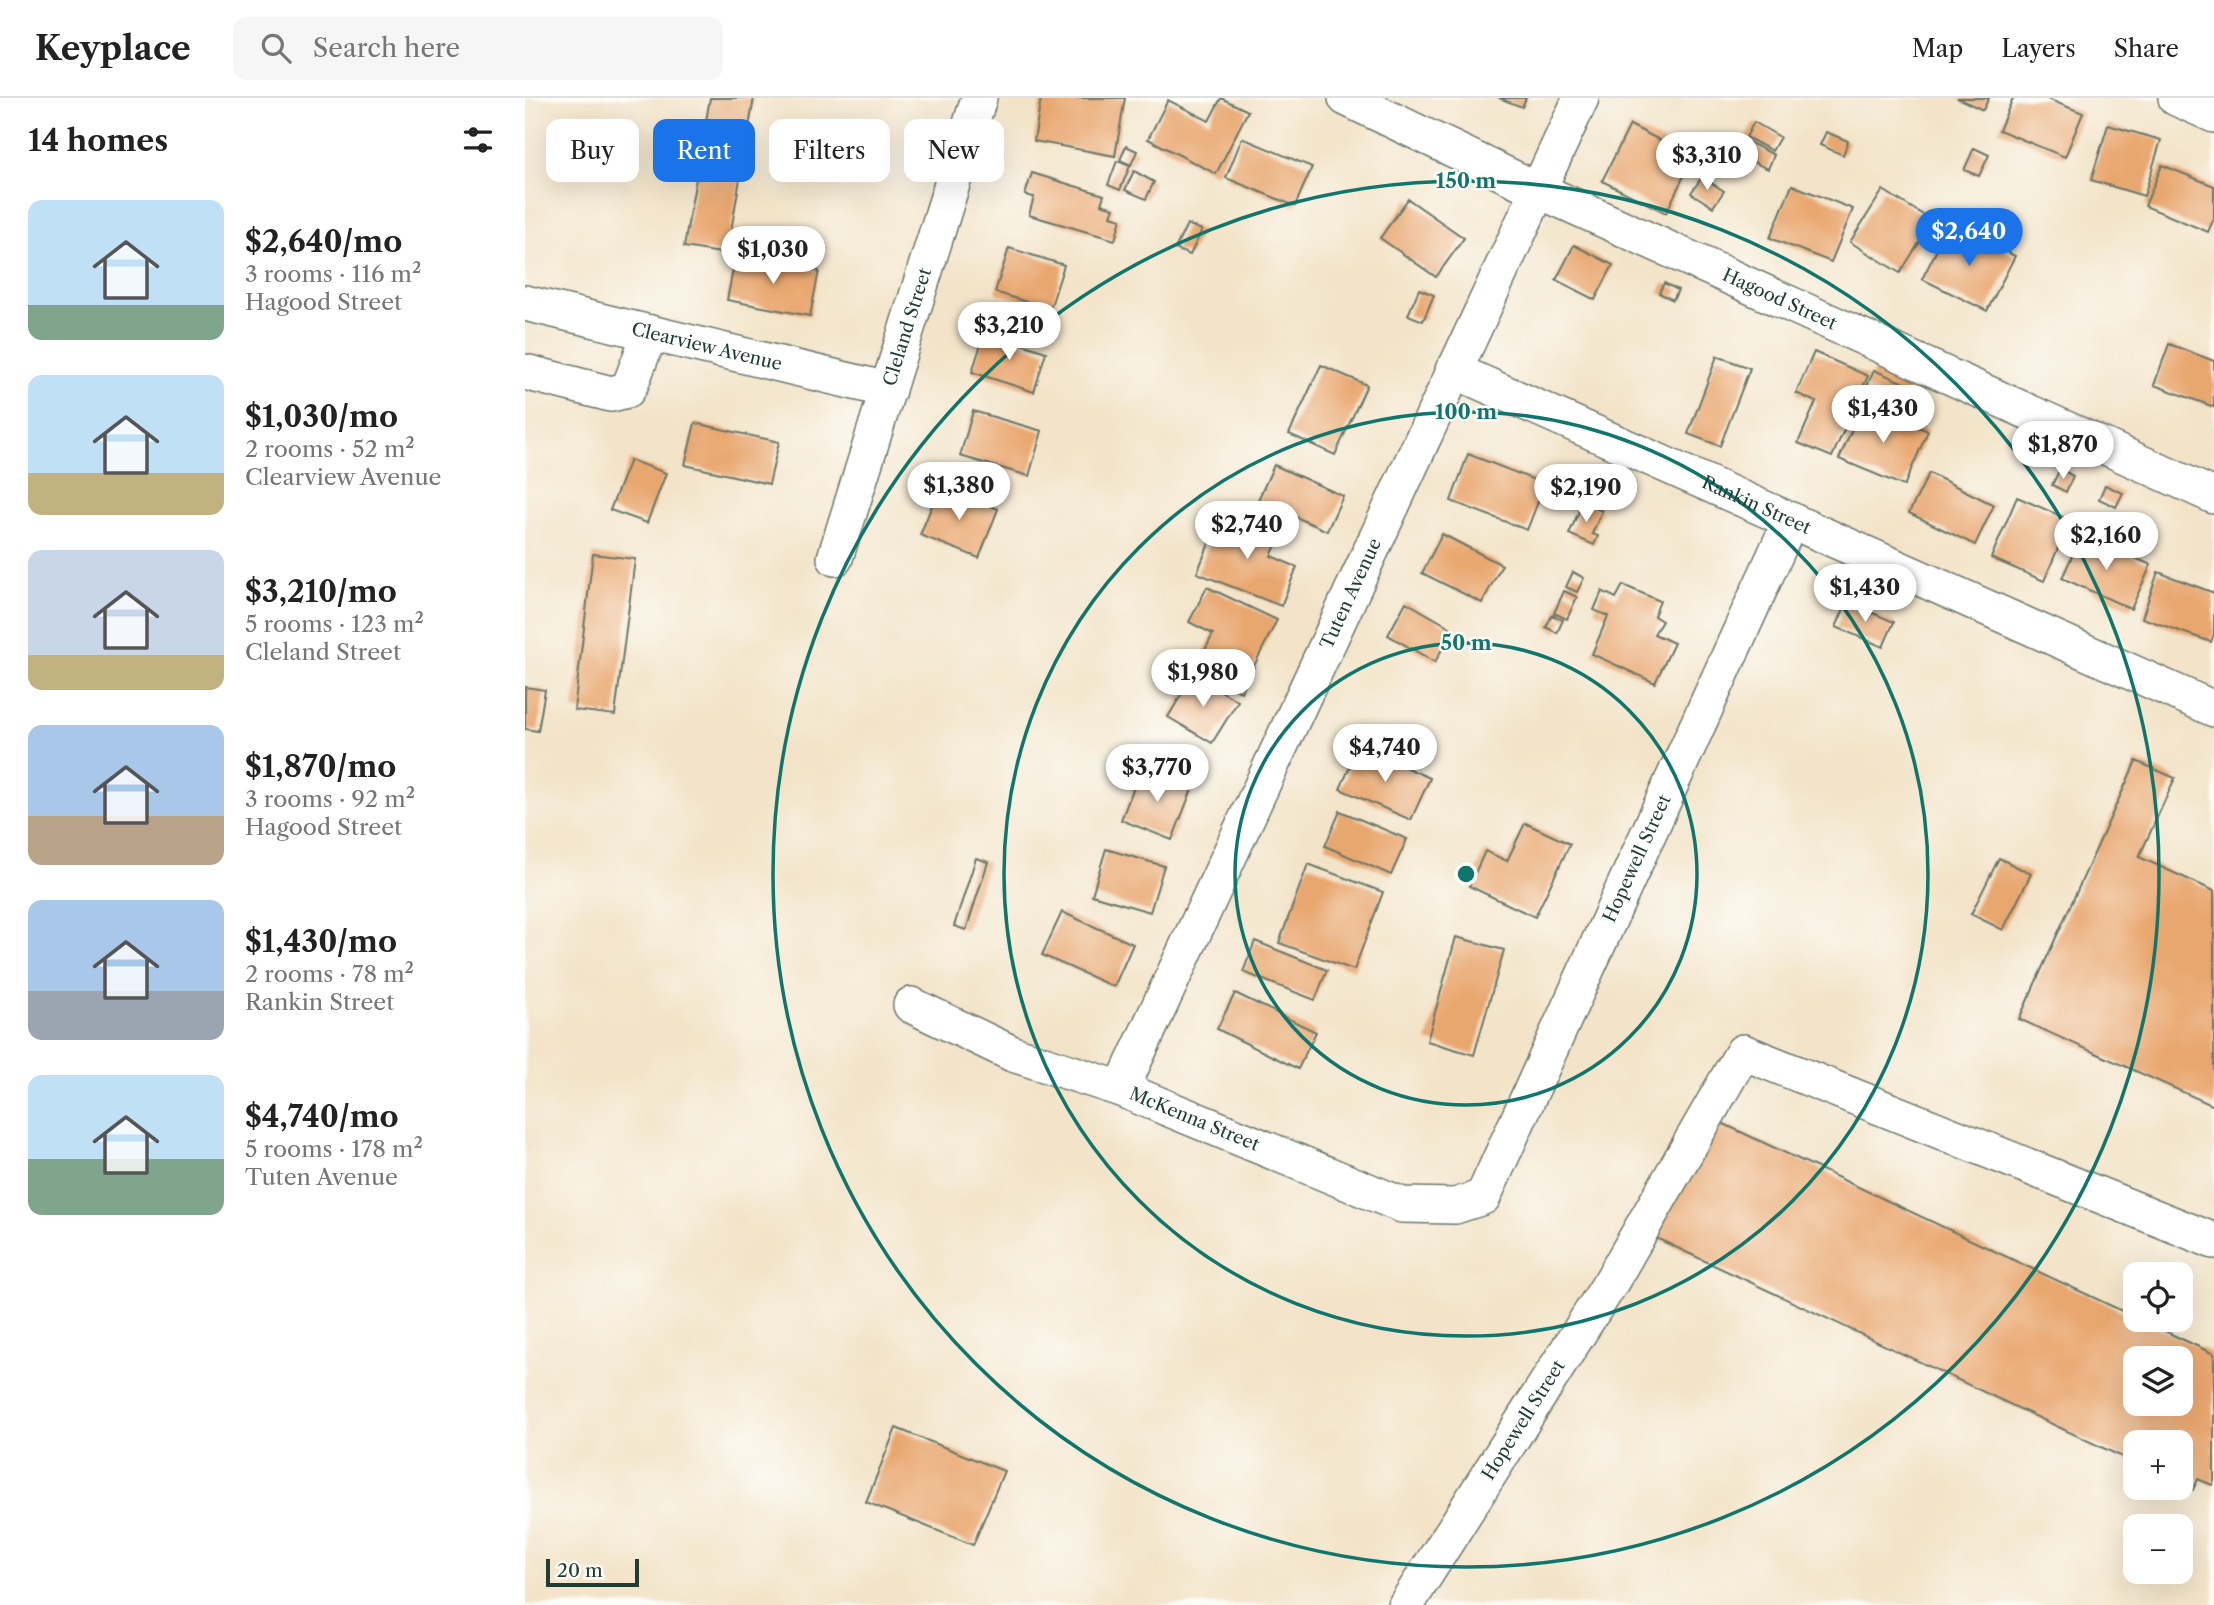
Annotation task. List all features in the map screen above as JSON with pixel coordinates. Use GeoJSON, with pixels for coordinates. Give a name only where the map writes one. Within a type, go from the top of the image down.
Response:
{"type":"FeatureCollection","features":[{"type":"Feature","properties":{"kind":"street","name":"Cleland Street"},"geometry":{"type":"LineString","coordinates":[[835,558],[979,98]]}},
{"type":"Feature","properties":{"kind":"street","name":"Hagood Street"},"geometry":{"type":"LineString","coordinates":[[1346,98],[1538,190],[2214,496]]}},
{"type":"Feature","properties":{"kind":"street","name":"Tuten Avenue"},"geometry":{"type":"LineString","coordinates":[[1121,1089],[1581,98]]}},
{"type":"Feature","properties":{"kind":"street"},"geometry":{"type":"LineString","coordinates":[[2176,98],[2214,115]]}},
{"type":"Feature","properties":{"kind":"street","name":"Clearview Avenue"},"geometry":{"type":"LineString","coordinates":[[525,303],[888,390]]}},
{"type":"Feature","properties":{"kind":"street"},"geometry":{"type":"LineString","coordinates":[[525,372],[611,394],[627,390],[650,333]]}},
{"type":"Feature","properties":{"kind":"street","name":"Rankin Street"},"geometry":{"type":"LineString","coordinates":[[1454,370],[2214,709]]}},
{"type":"Feature","properties":{"kind":"street","name":"Hopewell Street"},"geometry":{"type":"LineString","coordinates":[[1483,1197],[1791,520]]}},
{"type":"Feature","properties":{"kind":"street","name":"McKenna Street"},"geometry":{"type":"LineString","coordinates":[[911,1006],[1013,1054],[1121,1089],[1402,1205],[1455,1206],[1483,1197]]}},
{"type":"Feature","properties":{"kind":"street","name":"Hopewell Street"},"geometry":{"type":"LineString","coordinates":[[1406,1605],[1611,1282],[1743,1052],[2214,1241]]}},
{"type":"Feature","properties":{"kind":"building"},"geometry":{"type":"Polygon","coordinates":[[[710,98],[754,98],[750,119],[706,119],[710,98]]]}},
{"type":"Feature","properties":{"kind":"building"},"geometry":{"type":"Polygon","coordinates":[[[1041,98],[1125,98],[1115,156],[1034,141],[1041,98]]]}},
{"type":"Feature","properties":{"kind":"building"},"geometry":{"type":"Polygon","coordinates":[[[1221,98],[1248,111],[1216,174],[1148,139],[1168,100],[1209,121],[1221,98]]]}},
{"type":"Feature","properties":{"kind":"building"},"geometry":{"type":"Polygon","coordinates":[[[1499,98],[1526,98],[1522,107],[1499,98]]]}},
{"type":"Feature","properties":{"kind":"building"},"geometry":{"type":"Polygon","coordinates":[[[1957,98],[1989,98],[1983,110],[1957,98]]]}},
{"type":"Feature","properties":{"kind":"building"},"geometry":{"type":"Polygon","coordinates":[[[2013,98],[2045,98],[2083,113],[2065,157],[1999,130],[2013,98]]]}},
{"type":"Feature","properties":{"kind":"building"},"geometry":{"type":"Polygon","coordinates":[[[1754,122],[1780,137],[1772,151],[1746,137],[1754,122]]]}},
{"type":"Feature","properties":{"kind":"building"},"geometry":{"type":"Polygon","coordinates":[[[1630,125],[1693,157],[1666,213],[1602,181],[1630,125]]]}},
{"type":"Feature","properties":{"kind":"building"},"geometry":{"type":"Polygon","coordinates":[[[2108,125],[2161,140],[2144,196],[2091,180],[2108,125]]]}},
{"type":"Feature","properties":{"kind":"building"},"geometry":{"type":"Polygon","coordinates":[[[1826,132],[1848,141],[1843,155],[1820,145],[1826,132]]]}},
{"type":"Feature","properties":{"kind":"building"},"geometry":{"type":"Polygon","coordinates":[[[1242,138],[1312,167],[1295,206],[1226,178],[1242,138]]]}},
{"type":"Feature","properties":{"kind":"building"},"geometry":{"type":"Polygon","coordinates":[[[1745,140],[1774,155],[1768,169],[1738,155],[1745,140]]]}},
{"type":"Feature","properties":{"kind":"building"},"geometry":{"type":"Polygon","coordinates":[[[1126,146],[1137,151],[1131,165],[1120,160],[1126,146]]]}},
{"type":"Feature","properties":{"kind":"building"},"geometry":{"type":"Polygon","coordinates":[[[1974,148],[1989,155],[1979,176],[1964,170],[1974,148]]]}},
{"type":"Feature","properties":{"kind":"building"},"geometry":{"type":"Polygon","coordinates":[[[1117,161],[1130,166],[1120,190],[1108,185],[1117,161]]]}},
{"type":"Feature","properties":{"kind":"building"},"geometry":{"type":"Polygon","coordinates":[[[2162,165],[2214,186],[2214,218],[2208,232],[2145,206],[2162,165]]]}},
{"type":"Feature","properties":{"kind":"building"},"geometry":{"type":"Polygon","coordinates":[[[1134,171],[1154,182],[1146,199],[1125,190],[1134,171]]]}},
{"type":"Feature","properties":{"kind":"building"},"geometry":{"type":"Polygon","coordinates":[[[1032,173],[1104,195],[1101,204],[1114,208],[1111,216],[1121,219],[1115,240],[1029,215],[1034,197],[1025,195],[1032,173]]]}},
{"type":"Feature","properties":{"kind":"building"},"geometry":{"type":"Polygon","coordinates":[[[1702,177],[1724,191],[1713,207],[1691,193],[1702,177]]]}},
{"type":"Feature","properties":{"kind":"building"},"geometry":{"type":"Polygon","coordinates":[[[695,182],[739,182],[727,254],[684,247],[695,182]]]}},
{"type":"Feature","properties":{"kind":"building"},"geometry":{"type":"Polygon","coordinates":[[[1792,185],[1853,209],[1831,262],[1770,238],[1792,185]]]}},
{"type":"Feature","properties":{"kind":"building"},"geometry":{"type":"Polygon","coordinates":[[[1883,190],[1933,221],[1900,273],[1850,242],[1883,190]]]}},
{"type":"Feature","properties":{"kind":"building"},"geometry":{"type":"Polygon","coordinates":[[[1408,199],[1464,238],[1436,277],[1380,238],[1408,199]]]}},
{"type":"Feature","properties":{"kind":"building"},"geometry":{"type":"Polygon","coordinates":[[[1187,224],[1202,230],[1190,255],[1175,249],[1187,224]]]}},
{"type":"Feature","properties":{"kind":"building"},"geometry":{"type":"Polygon","coordinates":[[[1950,224],[2015,256],[1987,311],[1922,279],[1950,224]]]}},
{"type":"Feature","properties":{"kind":"building"},"geometry":{"type":"Polygon","coordinates":[[[1574,245],[1613,265],[1595,300],[1556,280],[1574,245]]]}},
{"type":"Feature","properties":{"kind":"building"},"geometry":{"type":"Polygon","coordinates":[[[1009,248],[1064,265],[1050,309],[995,292],[1009,248]]]}},
{"type":"Feature","properties":{"kind":"building"},"geometry":{"type":"Polygon","coordinates":[[[736,255],[819,271],[810,316],[727,300],[736,255]]]}},
{"type":"Feature","properties":{"kind":"building"},"geometry":{"type":"Polygon","coordinates":[[[1664,283],[1678,290],[1673,300],[1659,293],[1664,283]]]}},
{"type":"Feature","properties":{"kind":"building"},"geometry":{"type":"Polygon","coordinates":[[[1419,289],[1434,295],[1423,321],[1408,315],[1419,289]]]}},
{"type":"Feature","properties":{"kind":"building"},"geometry":{"type":"Polygon","coordinates":[[[985,332],[1046,352],[1034,392],[972,372],[985,332]]]}},
{"type":"Feature","properties":{"kind":"building"},"geometry":{"type":"Polygon","coordinates":[[[2169,344],[2214,361],[2214,407],[2154,385],[2169,344]]]}},
{"type":"Feature","properties":{"kind":"building"},"geometry":{"type":"Polygon","coordinates":[[[1814,352],[1868,376],[1832,457],[1798,443],[1816,402],[1796,393],[1814,352]]]}},
{"type":"Feature","properties":{"kind":"building"},"geometry":{"type":"Polygon","coordinates":[[[1717,356],[1750,368],[1720,446],[1688,434],[1717,356]]]}},
{"type":"Feature","properties":{"kind":"building"},"geometry":{"type":"Polygon","coordinates":[[[1321,365],[1367,385],[1335,455],[1289,434],[1321,365]]]}},
{"type":"Feature","properties":{"kind":"building"},"geometry":{"type":"Polygon","coordinates":[[[1874,370],[1911,386],[1903,404],[1866,388],[1874,370]]]}},
{"type":"Feature","properties":{"kind":"building"},"geometry":{"type":"Polygon","coordinates":[[[1863,404],[1928,431],[1904,486],[1839,459],[1863,404]]]}},
{"type":"Feature","properties":{"kind":"building"},"geometry":{"type":"Polygon","coordinates":[[[973,411],[1042,431],[1029,476],[960,456],[973,411]]]}},
{"type":"Feature","properties":{"kind":"building"},"geometry":{"type":"Polygon","coordinates":[[[695,423],[779,442],[769,484],[685,465],[695,423]]]}},
{"type":"Feature","properties":{"kind":"building"},"geometry":{"type":"Polygon","coordinates":[[[1468,454],[1545,484],[1527,530],[1451,501],[1468,454]]]}},
{"type":"Feature","properties":{"kind":"building"},"geometry":{"type":"Polygon","coordinates":[[[630,460],[666,473],[647,523],[610,510],[630,460]]]}},
{"type":"Feature","properties":{"kind":"building"},"geometry":{"type":"Polygon","coordinates":[[[1274,465],[1343,496],[1327,531],[1258,500],[1274,465]]]}},
{"type":"Feature","properties":{"kind":"building"},"geometry":{"type":"Polygon","coordinates":[[[2060,469],[2073,476],[2066,492],[2052,485],[2060,469]]]}},
{"type":"Feature","properties":{"kind":"building"},"geometry":{"type":"Polygon","coordinates":[[[1929,473],[1994,505],[1975,545],[1909,513],[1929,473]]]}},
{"type":"Feature","properties":{"kind":"building"},"geometry":{"type":"Polygon","coordinates":[[[2105,485],[2123,493],[2116,507],[2099,499],[2105,485]]]}},
{"type":"Feature","properties":{"kind":"building"},"geometry":{"type":"Polygon","coordinates":[[[940,486],[998,509],[979,558],[920,535],[940,486]]]}},
{"type":"Feature","properties":{"kind":"building"},"geometry":{"type":"Polygon","coordinates":[[[2017,497],[2070,520],[2044,581],[1991,558],[2017,497]]]}},
{"type":"Feature","properties":{"kind":"building"},"geometry":{"type":"Polygon","coordinates":[[[1583,502],[1602,511],[1592,534],[1598,536],[1594,545],[1569,534],[1583,502]]]}},
{"type":"Feature","properties":{"kind":"building"},"geometry":{"type":"Polygon","coordinates":[[[1221,514],[1279,538],[1271,556],[1297,567],[1281,606],[1197,573],[1221,514]]]}},
{"type":"Feature","properties":{"kind":"building"},"geometry":{"type":"Polygon","coordinates":[[[1442,534],[1502,565],[1482,603],[1422,573],[1442,534]]]}},
{"type":"Feature","properties":{"kind":"building"},"geometry":{"type":"Polygon","coordinates":[[[2082,534],[2151,565],[2131,609],[2062,578],[2082,534]]]}},
{"type":"Feature","properties":{"kind":"building"},"geometry":{"type":"Polygon","coordinates":[[[593,554],[635,559],[615,715],[574,710],[593,554]]]}},
{"type":"Feature","properties":{"kind":"building"},"geometry":{"type":"Polygon","coordinates":[[[1573,572],[1584,578],[1577,592],[1566,587],[1573,572]]]}},
{"type":"Feature","properties":{"kind":"building"},"geometry":{"type":"Polygon","coordinates":[[[2158,572],[2214,593],[2214,634],[2211,642],[2142,618],[2158,572]]]}},
{"type":"Feature","properties":{"kind":"building"},"geometry":{"type":"Polygon","coordinates":[[[1623,585],[1660,601],[1654,616],[1662,621],[1654,634],[1674,643],[1655,683],[1592,654],[1608,616],[1594,610],[1602,591],[1616,598],[1623,585]]]}},
{"type":"Feature","properties":{"kind":"building"},"geometry":{"type":"Polygon","coordinates":[[[1207,587],[1277,620],[1241,692],[1195,670],[1213,634],[1189,622],[1207,587]]]}},
{"type":"Feature","properties":{"kind":"building"},"geometry":{"type":"Polygon","coordinates":[[[1564,591],[1577,597],[1567,619],[1554,613],[1564,591]]]}},
{"type":"Feature","properties":{"kind":"building"},"geometry":{"type":"Polygon","coordinates":[[[1406,602],[1453,629],[1435,662],[1388,635],[1406,602]]]}},
{"type":"Feature","properties":{"kind":"building"},"geometry":{"type":"Polygon","coordinates":[[[1847,602],[1894,622],[1883,647],[1836,627],[1847,602]]]}},
{"type":"Feature","properties":{"kind":"building"},"geometry":{"type":"Polygon","coordinates":[[[1552,615],[1563,620],[1557,633],[1546,627],[1552,615]]]}},
{"type":"Feature","properties":{"kind":"building"},"geometry":{"type":"Polygon","coordinates":[[[1193,675],[1238,701],[1212,743],[1168,717],[1193,675]]]}},
{"type":"Feature","properties":{"kind":"building"},"geometry":{"type":"Polygon","coordinates":[[[525,687],[545,690],[538,731],[525,729],[525,687]]]}},
{"type":"Feature","properties":{"kind":"building"},"geometry":{"type":"Polygon","coordinates":[[[1359,747],[1430,778],[1411,820],[1340,789],[1359,747]]]}},
{"type":"Feature","properties":{"kind":"building"},"geometry":{"type":"Polygon","coordinates":[[[2136,761],[2175,778],[2139,857],[2214,891],[2214,1106],[2019,1019],[2136,761]]]}},
{"type":"Feature","properties":{"kind":"building"},"geometry":{"type":"Polygon","coordinates":[[[1141,769],[1192,789],[1172,840],[1121,820],[1141,769]]]}},
{"type":"Feature","properties":{"kind":"building"},"geometry":{"type":"Polygon","coordinates":[[[1340,811],[1407,839],[1391,875],[1325,846],[1340,811]]]}},
{"type":"Feature","properties":{"kind":"building"},"geometry":{"type":"Polygon","coordinates":[[[1525,823],[1570,844],[1535,917],[1469,886],[1485,851],[1507,861],[1525,823]]]}},
{"type":"Feature","properties":{"kind":"building"},"geometry":{"type":"Polygon","coordinates":[[[1106,849],[1164,866],[1150,912],[1092,895],[1106,849]]]}},
{"type":"Feature","properties":{"kind":"building"},"geometry":{"type":"Polygon","coordinates":[[[976,858],[988,862],[966,930],[954,926],[976,858]]]}},
{"type":"Feature","properties":{"kind":"building"},"geometry":{"type":"Polygon","coordinates":[[[1999,858],[2031,874],[2003,930],[1971,914],[1999,858]]]}},
{"type":"Feature","properties":{"kind":"building"},"geometry":{"type":"Polygon","coordinates":[[[1308,864],[1383,892],[1354,970],[1279,943],[1308,864]]]}},
{"type":"Feature","properties":{"kind":"building"},"geometry":{"type":"Polygon","coordinates":[[[1062,912],[1133,944],[1114,987],[1042,955],[1062,912]]]}},
{"type":"Feature","properties":{"kind":"building"},"geometry":{"type":"Polygon","coordinates":[[[1456,937],[1504,950],[1474,1055],[1427,1041],[1456,937]]]}},
{"type":"Feature","properties":{"kind":"building"},"geometry":{"type":"Polygon","coordinates":[[[1255,941],[1327,970],[1315,1000],[1243,972],[1255,941]]]}},
{"type":"Feature","properties":{"kind":"building"},"geometry":{"type":"Polygon","coordinates":[[[1235,993],[1316,1032],[1298,1069],[1217,1029],[1235,993]]]}},
{"type":"Feature","properties":{"kind":"building"},"geometry":{"type":"Polygon","coordinates":[[[1711,1118],[2123,1311],[2123,1332],[2167,1332],[2214,1354],[2212,1485],[2198,1479],[2193,1490],[2193,1430],[2123,1430],[2123,1457],[1654,1237],[1711,1118]]]}},
{"type":"Feature","properties":{"kind":"building"},"geometry":{"type":"Polygon","coordinates":[[[896,1428],[1004,1471],[973,1545],[866,1502],[896,1428]]]}}]}
